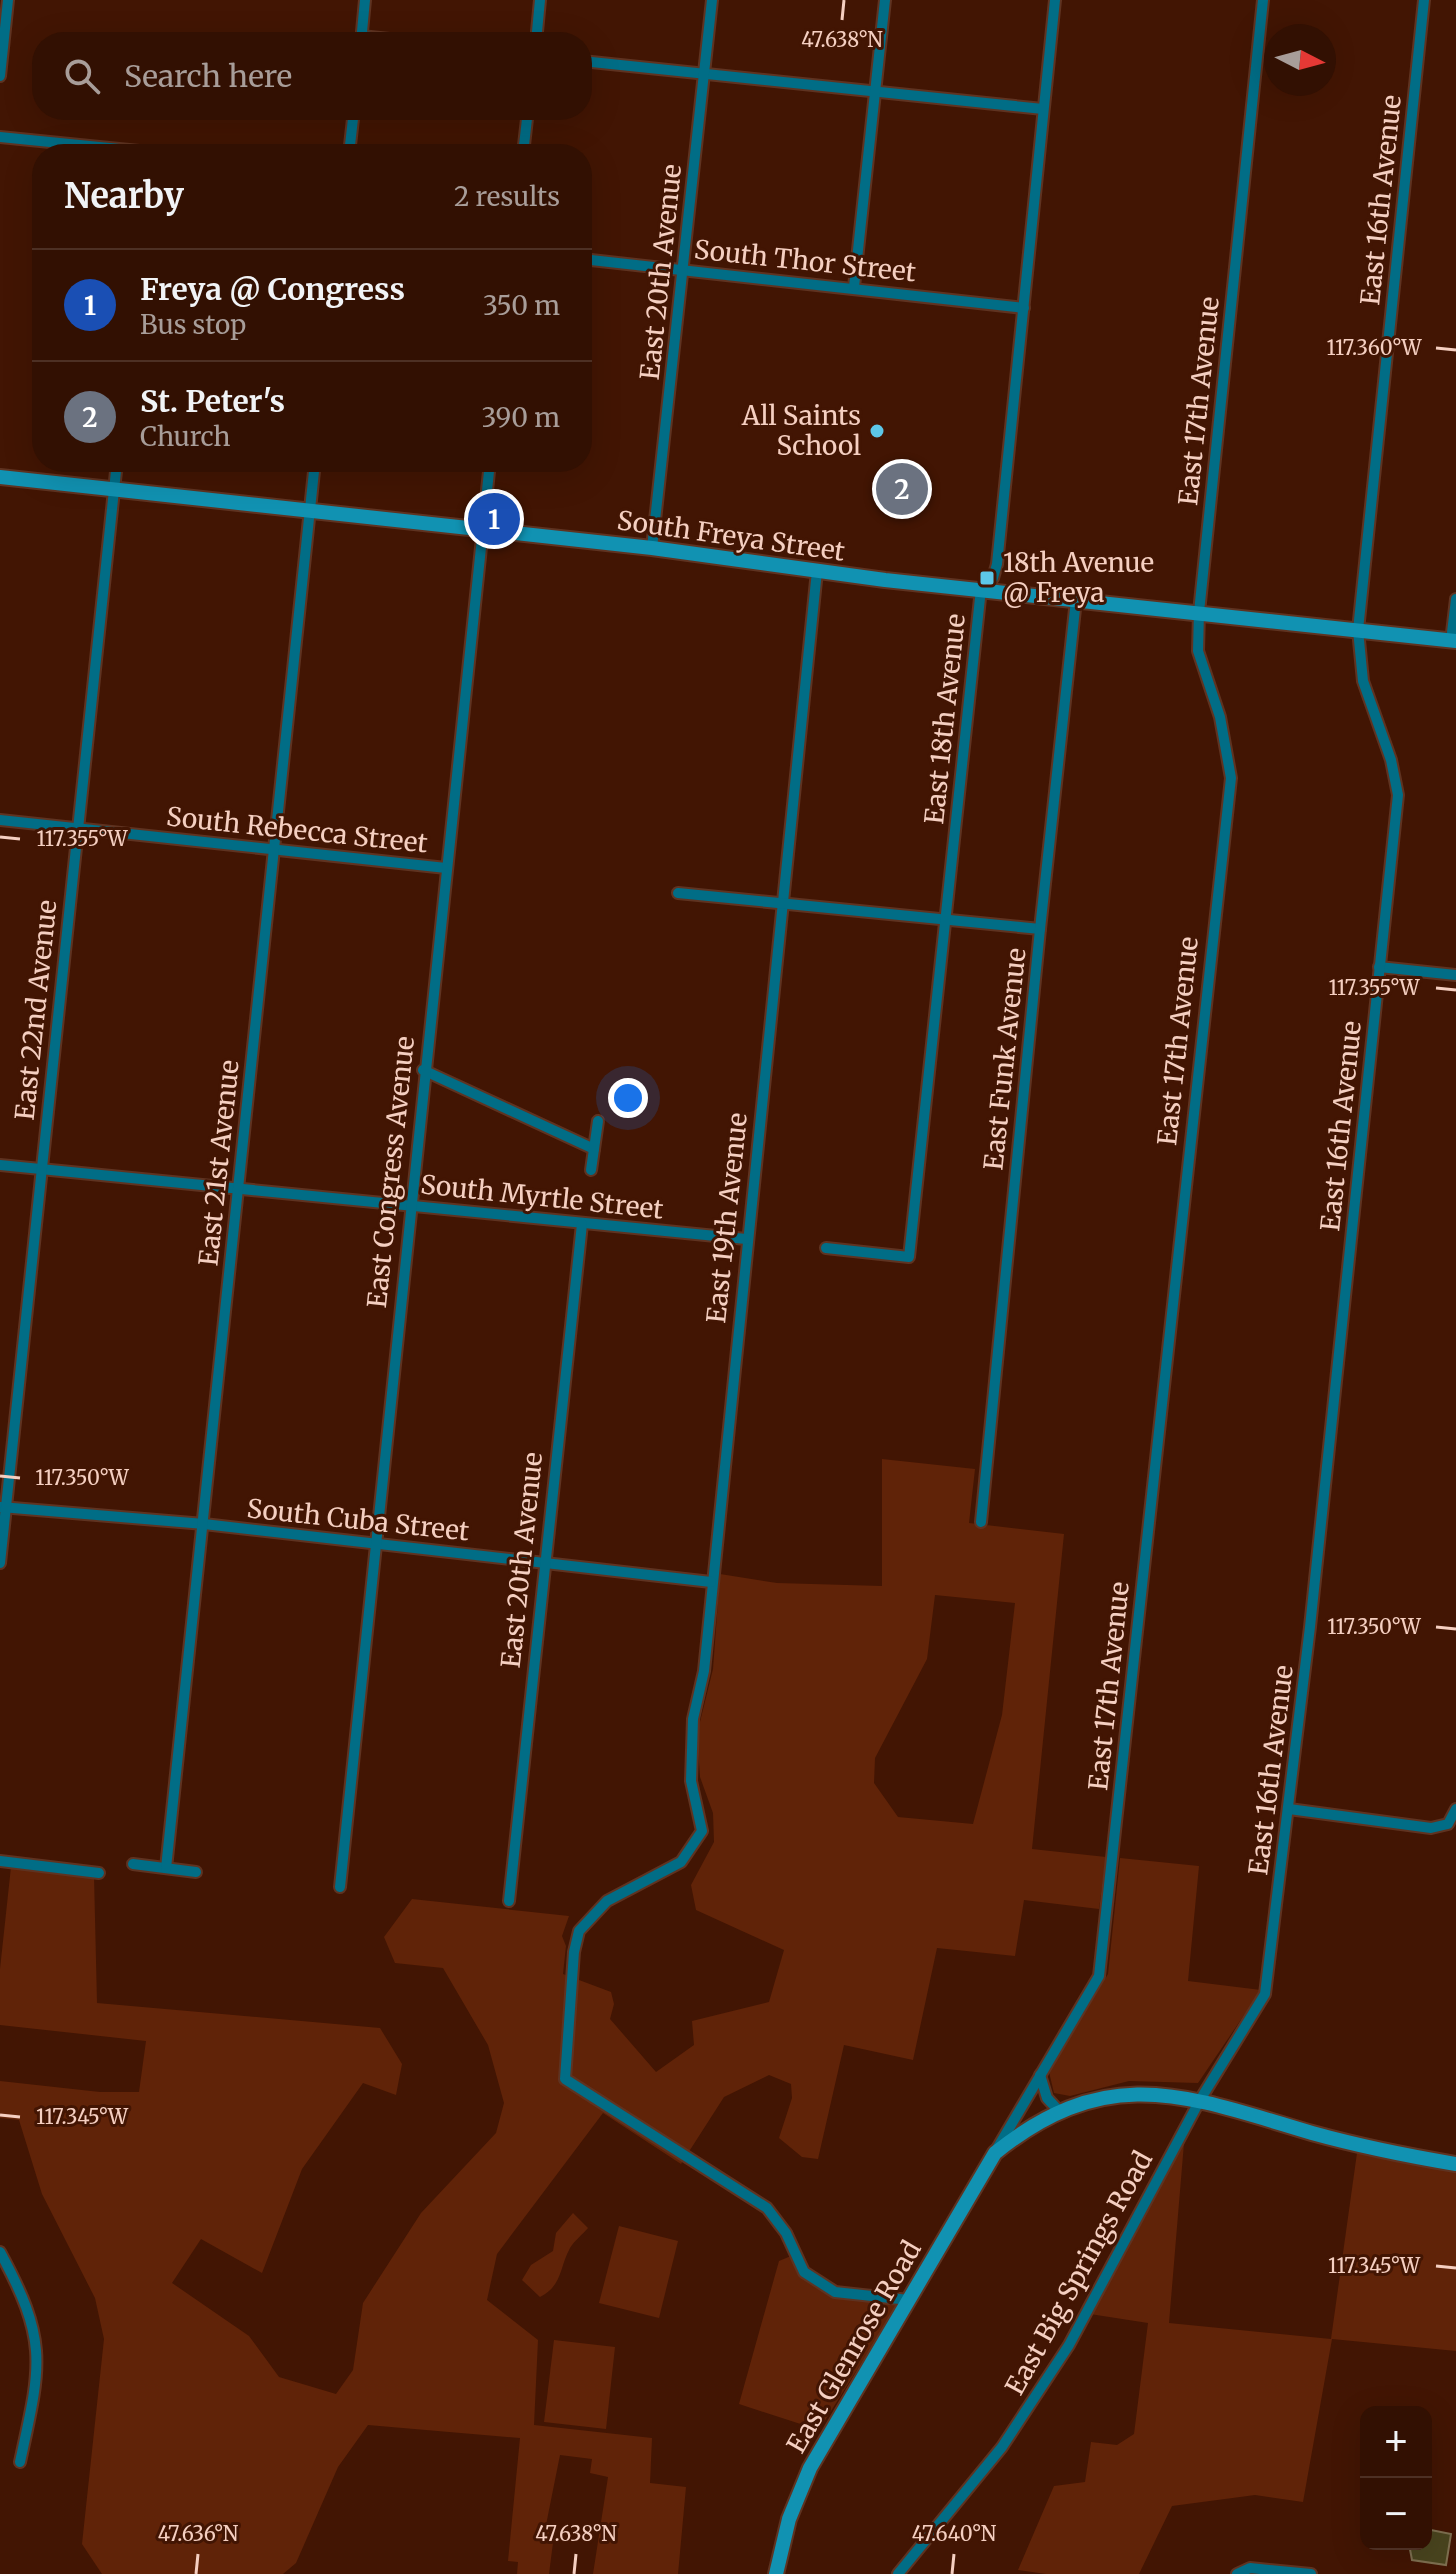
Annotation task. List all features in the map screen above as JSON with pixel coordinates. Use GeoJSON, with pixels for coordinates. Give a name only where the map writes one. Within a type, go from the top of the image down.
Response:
{"type":"FeatureCollection","features":[{"type":"Feature","properties":{"kind":"main road","name":"South Freya Street"},"geometry":{"type":"LineString","coordinates":[[0,477],[310,509],[652,548],[817,571],[1454,641]]}},
{"type":"Feature","properties":{"kind":"main road"},"geometry":{"type":"LineString","coordinates":[[995,2153],[1059,2111],[1088,2101],[1147,2092],[1200,2100],[1313,2133],[1456,2164]]}},
{"type":"Feature","properties":{"kind":"main road","name":"East Glenrose Road"},"geometry":{"type":"LineString","coordinates":[[776,2574],[789,2519],[810,2468],[995,2153]]}},
{"type":"Feature","properties":{"kind":"street"},"geometry":{"type":"LineString","coordinates":[[0,76],[8,0]]}},
{"type":"Feature","properties":{"kind":"street"},"geometry":{"type":"LineString","coordinates":[[362,32],[365,0]]}},
{"type":"Feature","properties":{"kind":"street"},"geometry":{"type":"LineString","coordinates":[[537,32],[540,0]]}},
{"type":"Feature","properties":{"kind":"street","name":"East 20th Avenue"},"geometry":{"type":"LineString","coordinates":[[652,548],[712,0]]}},
{"type":"Feature","properties":{"kind":"street"},"geometry":{"type":"LineString","coordinates":[[854,287],[885,0]]}},
{"type":"Feature","properties":{"kind":"street","name":"East 18th Avenue"},"geometry":{"type":"LineString","coordinates":[[826,1248],[909,1257],[981,589],[993,578],[997,564],[1055,0]]}},
{"type":"Feature","properties":{"kind":"street","name":"East 17th Avenue"},"geometry":{"type":"LineString","coordinates":[[995,2153],[1099,1976],[1208,964],[1231,778],[1220,717],[1198,651],[1199,612],[1263,0]]}},
{"type":"Feature","properties":{"kind":"street","name":"East 16th Avenue"},"geometry":{"type":"LineString","coordinates":[[1200,2100],[1265,1994],[1289,1809],[1398,795],[1391,760],[1363,681],[1358,630],[1424,0]]}},
{"type":"Feature","properties":{"kind":"street"},"geometry":{"type":"LineString","coordinates":[[592,62],[1043,109]]}},
{"type":"Feature","properties":{"kind":"street"},"geometry":{"type":"LineString","coordinates":[[350,144],[353,120]]}},
{"type":"Feature","properties":{"kind":"street"},"geometry":{"type":"LineString","coordinates":[[524,144],[527,120]]}},
{"type":"Feature","properties":{"kind":"street"},"geometry":{"type":"LineString","coordinates":[[0,137],[66,144]]}},
{"type":"Feature","properties":{"kind":"street","name":"South Thor Street"},"geometry":{"type":"LineString","coordinates":[[592,260],[1024,308]]}},
{"type":"Feature","properties":{"kind":"street","name":"East 22nd Avenue"},"geometry":{"type":"LineString","coordinates":[[0,1563],[3,1507],[116,472]]}},
{"type":"Feature","properties":{"kind":"street","name":"East 21st Avenue"},"geometry":{"type":"LineString","coordinates":[[166,1868],[314,472]]}},
{"type":"Feature","properties":{"kind":"street","name":"East Congress Avenue"},"geometry":{"type":"LineString","coordinates":[[340,1887],[423,1070],[489,472]]}},
{"type":"Feature","properties":{"kind":"street","name":"East 19th Avenue"},"geometry":{"type":"LineString","coordinates":[[817,571],[704,1671],[692,1734],[691,1781],[702,1831],[681,1862],[607,1901],[579,1931],[574,1952],[565,2079],[767,2208],[786,2233],[804,2272],[835,2292],[909,2300]]}},
{"type":"Feature","properties":{"kind":"street"},"geometry":{"type":"LineString","coordinates":[[1454,641],[1456,599]]}},
{"type":"Feature","properties":{"kind":"street","name":"East Funk Avenue"},"geometry":{"type":"LineString","coordinates":[[981,1522],[1076,600]]}},
{"type":"Feature","properties":{"kind":"street","name":"South Rebecca Street"},"geometry":{"type":"LineString","coordinates":[[0,820],[446,868]]}},
{"type":"Feature","properties":{"kind":"street"},"geometry":{"type":"LineString","coordinates":[[678,893],[1040,929]]}},
{"type":"Feature","properties":{"kind":"street"},"geometry":{"type":"LineString","coordinates":[[1379,967],[1456,975]]}},
{"type":"Feature","properties":{"kind":"street"},"geometry":{"type":"LineString","coordinates":[[423,1070],[594,1149]]}},
{"type":"Feature","properties":{"kind":"street"},"geometry":{"type":"LineString","coordinates":[[591,1170],[598,1121]]}},
{"type":"Feature","properties":{"kind":"street","name":"South Myrtle Street"},"geometry":{"type":"LineString","coordinates":[[0,1165],[746,1239]]}},
{"type":"Feature","properties":{"kind":"street","name":"East 20th Avenue"},"geometry":{"type":"LineString","coordinates":[[509,1901],[543,1563],[582,1224]]}},
{"type":"Feature","properties":{"kind":"street","name":"South Cuba Street"},"geometry":{"type":"LineString","coordinates":[[3,1507],[204,1524],[711,1582]]}},
{"type":"Feature","properties":{"kind":"street"},"geometry":{"type":"LineString","coordinates":[[1289,1809],[1431,1828],[1448,1824],[1456,1809]]}},
{"type":"Feature","properties":{"kind":"street"},"geometry":{"type":"LineString","coordinates":[[0,1861],[99,1873]]}},
{"type":"Feature","properties":{"kind":"street"},"geometry":{"type":"LineString","coordinates":[[133,1864],[196,1872]]}},
{"type":"Feature","properties":{"kind":"street"},"geometry":{"type":"LineString","coordinates":[[1040,2075],[1047,2098],[1059,2111]]}},
{"type":"Feature","properties":{"kind":"street","name":"East Big Springs Road"},"geometry":{"type":"LineString","coordinates":[[898,2574],[1002,2447],[1069,2345],[1200,2100]]}},
{"type":"Feature","properties":{"kind":"street"},"geometry":{"type":"LineString","coordinates":[[1,2256],[25,2298],[38,2349],[39,2365],[20,2462]]}},
{"type":"Feature","properties":{"kind":"street"},"geometry":{"type":"LineString","coordinates":[[1237,2574],[1250,2568],[1311,2574]]}},
{"type":"Feature","properties":{"kind":"shaded area"},"geometry":{"type":"Polygon","coordinates":[[[882,1459],[975,1469],[969,1523],[1064,1534],[1032,1849],[1106,1857],[1099,1909],[1024,1900],[1015,1956],[937,1948],[913,2060],[844,2045],[818,2159],[802,2157],[779,2138],[792,2098],[791,2084],[769,2075],[724,2097],[681,2164],[603,2113],[497,2254],[487,2300],[538,2340],[534,2425],[652,2438],[650,2483],[686,2487],[678,2574],[593,2574],[608,2477],[590,2473],[592,2459],[560,2455],[546,2525],[555,2527],[549,2574],[517,2574],[518,2562],[508,2561],[520,2438],[368,2425],[338,2467],[296,2563],[283,2574],[102,2574],[82,2544],[104,2339],[95,2298],[42,2194],[19,2120],[0,2118],[0,2081],[100,2092],[139,2092],[146,2041],[0,2025],[0,1969],[11,1867],[94,1876],[97,2003],[380,2028],[402,2064],[396,2095],[363,2083],[302,2169],[262,2273],[201,2239],[172,2283],[249,2336],[279,2377],[336,2394],[353,2370],[363,2303],[421,2213],[496,2133],[504,2103],[488,2045],[443,1968],[395,1963],[384,1937],[412,1899],[569,1916],[562,1936],[566,1946],[563,1974],[611,1992],[614,2004],[610,2019],[656,2072],[694,2045],[692,2021],[769,2002],[784,1950],[696,1910],[691,1885],[714,1842],[713,1813],[700,1777],[697,1734],[713,1669],[720,1574],[777,1583],[882,1586],[882,1459]],[[935,1595],[927,1659],[875,1758],[874,1783],[898,1817],[973,1824],[1002,1715],[1015,1603],[935,1595]]]}},
{"type":"Feature","properties":{"kind":"shaded area"},"geometry":{"type":"Polygon","coordinates":[[[1120,1858],[1199,1866],[1188,1981],[1261,1990],[1198,2083],[1129,2081],[1070,2096],[1054,2093],[1049,2072],[1108,1974],[1120,1858]]]}},
{"type":"Feature","properties":{"kind":"shaded area"},"geometry":{"type":"Polygon","coordinates":[[[1184,2143],[1169,2323],[1331,2339],[1357,2153],[1419,2166],[1456,2168],[1456,2351],[1332,2339],[1303,2502],[1255,2495],[1172,2506],[1139,2574],[1046,2574],[1018,2570],[1054,2486],[1085,2482],[1091,2442],[1117,2445],[1134,2434],[1148,2323],[1090,2314],[1184,2143]]]}},
{"type":"Feature","properties":{"kind":"shaded area"},"geometry":{"type":"Polygon","coordinates":[[[573,2213],[588,2228],[570,2248],[553,2287],[540,2297],[522,2280],[531,2265],[553,2251],[556,2233],[573,2213]]]}},
{"type":"Feature","properties":{"kind":"shaded area"},"geometry":{"type":"Polygon","coordinates":[[[619,2226],[678,2241],[659,2318],[599,2303],[619,2226]]]}},
{"type":"Feature","properties":{"kind":"shaded area"},"geometry":{"type":"Polygon","coordinates":[[[791,2256],[810,2282],[822,2290],[850,2299],[898,2305],[819,2430],[739,2404],[779,2261],[791,2256]]]}},
{"type":"Feature","properties":{"kind":"shaded area"},"geometry":{"type":"Polygon","coordinates":[[[554,2340],[615,2347],[606,2429],[544,2422],[554,2340]]]}},
{"type":"Feature","properties":{"kind":"shaded area"},"geometry":{"type":"Polygon","coordinates":[[[1432,2530],[1451,2534],[1446,2565],[1412,2560],[1410,2550],[1432,2550],[1432,2530]]]}},
{"type":"Feature","properties":{"kind":"place","name":"All Saints School"},"geometry":{"type":"Point","coordinates":[877,431]}},
{"type":"Feature","properties":{"kind":"place","name":"St. Peter's"},"geometry":{"type":"Point","coordinates":[902,489]}},
{"type":"Feature","properties":{"kind":"place","name":"Freya @ Congress"},"geometry":{"type":"Point","coordinates":[494,519]}},
{"type":"Feature","properties":{"kind":"place","name":"18th Avenue @ Freya"},"geometry":{"type":"Point","coordinates":[987,578]}}]}
